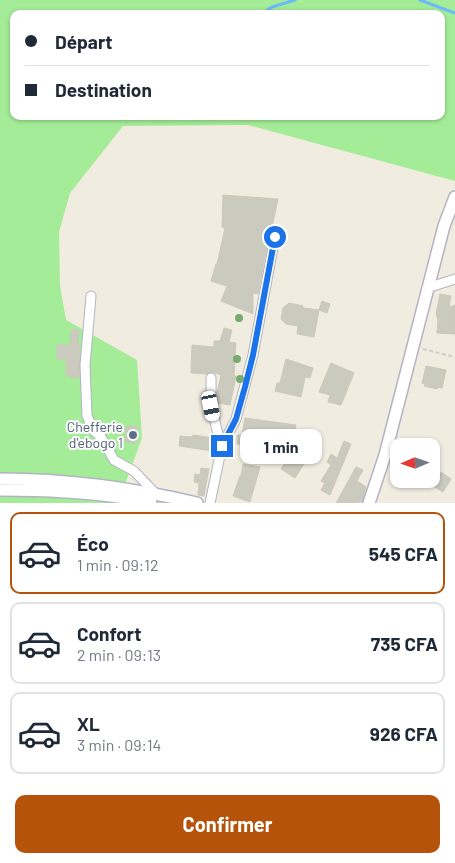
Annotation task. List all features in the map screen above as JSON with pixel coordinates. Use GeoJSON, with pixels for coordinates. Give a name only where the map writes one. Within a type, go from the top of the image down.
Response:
{"type":"FeatureCollection","features":[{"type":"Feature","properties":{"kind":"main road"},"geometry":{"type":"LineString","coordinates":[[369,503],[385,455],[444,226],[455,197]]}},
{"type":"Feature","properties":{"kind":"main road"},"geometry":{"type":"LineString","coordinates":[[0,479],[32,479],[122,488],[154,499]]}},
{"type":"Feature","properties":{"kind":"main road"},"geometry":{"type":"LineString","coordinates":[[0,490],[34,490],[197,503]]}},
{"type":"Feature","properties":{"kind":"street"},"geometry":{"type":"LineString","coordinates":[[210,503],[222,446],[236,419],[253,355],[275,237]]}},
{"type":"Feature","properties":{"kind":"street"},"geometry":{"type":"LineString","coordinates":[[427,288],[455,279]]}},
{"type":"Feature","properties":{"kind":"street"},"geometry":{"type":"LineString","coordinates":[[91,296],[85,365],[87,416],[94,431],[101,437],[114,460],[134,471],[154,499]]}},
{"type":"Feature","properties":{"kind":"street"},"geometry":{"type":"LineString","coordinates":[[211,378],[211,406],[215,428],[222,446]]}},
{"type":"Feature","properties":{"kind":"path"},"geometry":{"type":"LineString","coordinates":[[413,346],[455,357]]}},
{"type":"Feature","properties":{"kind":"green space"},"geometry":{"type":"Polygon","coordinates":[[[0,0],[455,0],[455,181],[248,125],[123,126],[70,193],[59,232],[60,286],[66,320],[137,360],[142,438],[124,487],[198,503],[0,503],[0,0]]]}},
{"type":"Feature","properties":{"kind":"building"},"geometry":{"type":"Polygon","coordinates":[[[223,195],[278,199],[258,294],[253,293],[253,314],[221,301],[227,286],[211,281],[225,228],[222,227],[223,195]]]}},
{"type":"Feature","properties":{"kind":"building"},"geometry":{"type":"Polygon","coordinates":[[[440,294],[451,296],[449,307],[455,305],[455,334],[437,333],[438,320],[436,314],[440,294]]]}},
{"type":"Feature","properties":{"kind":"building"},"geometry":{"type":"Polygon","coordinates":[[[322,301],[330,304],[327,313],[319,310],[322,301]]]}},
{"type":"Feature","properties":{"kind":"building"},"geometry":{"type":"Polygon","coordinates":[[[289,303],[303,306],[303,308],[319,310],[314,337],[297,334],[298,326],[286,324],[281,319],[283,308],[289,303]]]}},
{"type":"Feature","properties":{"kind":"building"},"geometry":{"type":"Polygon","coordinates":[[[224,328],[232,330],[229,342],[236,343],[234,376],[236,376],[230,405],[218,403],[217,393],[221,375],[212,372],[206,374],[191,373],[192,345],[214,347],[214,341],[220,341],[224,328]]]}},
{"type":"Feature","properties":{"kind":"building"},"geometry":{"type":"Polygon","coordinates":[[[71,330],[79,330],[79,378],[71,378],[70,375],[66,376],[66,359],[57,359],[57,345],[70,345],[71,330]]]}},
{"type":"Feature","properties":{"kind":"building"},"geometry":{"type":"Polygon","coordinates":[[[286,359],[313,368],[310,378],[305,377],[301,397],[275,391],[277,383],[280,383],[286,359]]]}},
{"type":"Feature","properties":{"kind":"building"},"geometry":{"type":"Polygon","coordinates":[[[331,363],[354,373],[341,405],[328,402],[330,395],[319,392],[331,363]]]}},
{"type":"Feature","properties":{"kind":"building"},"geometry":{"type":"Polygon","coordinates":[[[426,366],[446,370],[442,388],[437,387],[437,389],[424,386],[425,384],[422,383],[426,366]]]}},
{"type":"Feature","properties":{"kind":"building"},"geometry":{"type":"Polygon","coordinates":[[[245,418],[296,425],[295,432],[277,430],[276,446],[237,444],[237,435],[242,435],[245,418]]]}},
{"type":"Feature","properties":{"kind":"building"},"geometry":{"type":"Polygon","coordinates":[[[126,426],[138,427],[136,443],[125,442],[126,426]]]}},
{"type":"Feature","properties":{"kind":"building"},"geometry":{"type":"Polygon","coordinates":[[[193,435],[213,438],[213,451],[179,446],[180,436],[192,437],[193,435]]]}},
{"type":"Feature","properties":{"kind":"building"},"geometry":{"type":"Polygon","coordinates":[[[301,437],[316,445],[295,478],[281,469],[301,437]]]}},
{"type":"Feature","properties":{"kind":"building"},"geometry":{"type":"Polygon","coordinates":[[[344,441],[351,444],[330,495],[321,490],[325,483],[321,481],[331,465],[327,462],[331,454],[337,458],[344,441]]]}},
{"type":"Feature","properties":{"kind":"building"},"geometry":{"type":"Polygon","coordinates":[[[243,464],[260,467],[250,502],[233,496],[241,476],[243,464]]]}},
{"type":"Feature","properties":{"kind":"building"},"geometry":{"type":"Polygon","coordinates":[[[356,467],[363,470],[357,481],[366,487],[362,502],[336,503],[356,467]]]}},
{"type":"Feature","properties":{"kind":"building"},"geometry":{"type":"Polygon","coordinates":[[[201,468],[209,469],[204,496],[198,495],[199,483],[194,482],[195,474],[200,475],[201,468]]]}},
{"type":"Feature","properties":{"kind":"building"},"geometry":{"type":"Polygon","coordinates":[[[441,472],[451,479],[443,492],[436,488],[440,488],[441,472]]]}},
{"type":"Feature","properties":{"kind":"waterway"},"geometry":{"type":"LineString","coordinates":[[268,10],[295,0]]}},
{"type":"Feature","properties":{"kind":"waterway"},"geometry":{"type":"LineString","coordinates":[[420,0],[455,13]]}},
{"type":"Feature","properties":{"kind":"place","name":"Chefferie d'ebogo 1"},"geometry":{"type":"Point","coordinates":[133,435]}},
{"type":"Feature","properties":{"kind":"route"},"geometry":{"type":"LineString","coordinates":[[222,446],[236,419],[245,387],[253,355],[275,237]]}}]}
